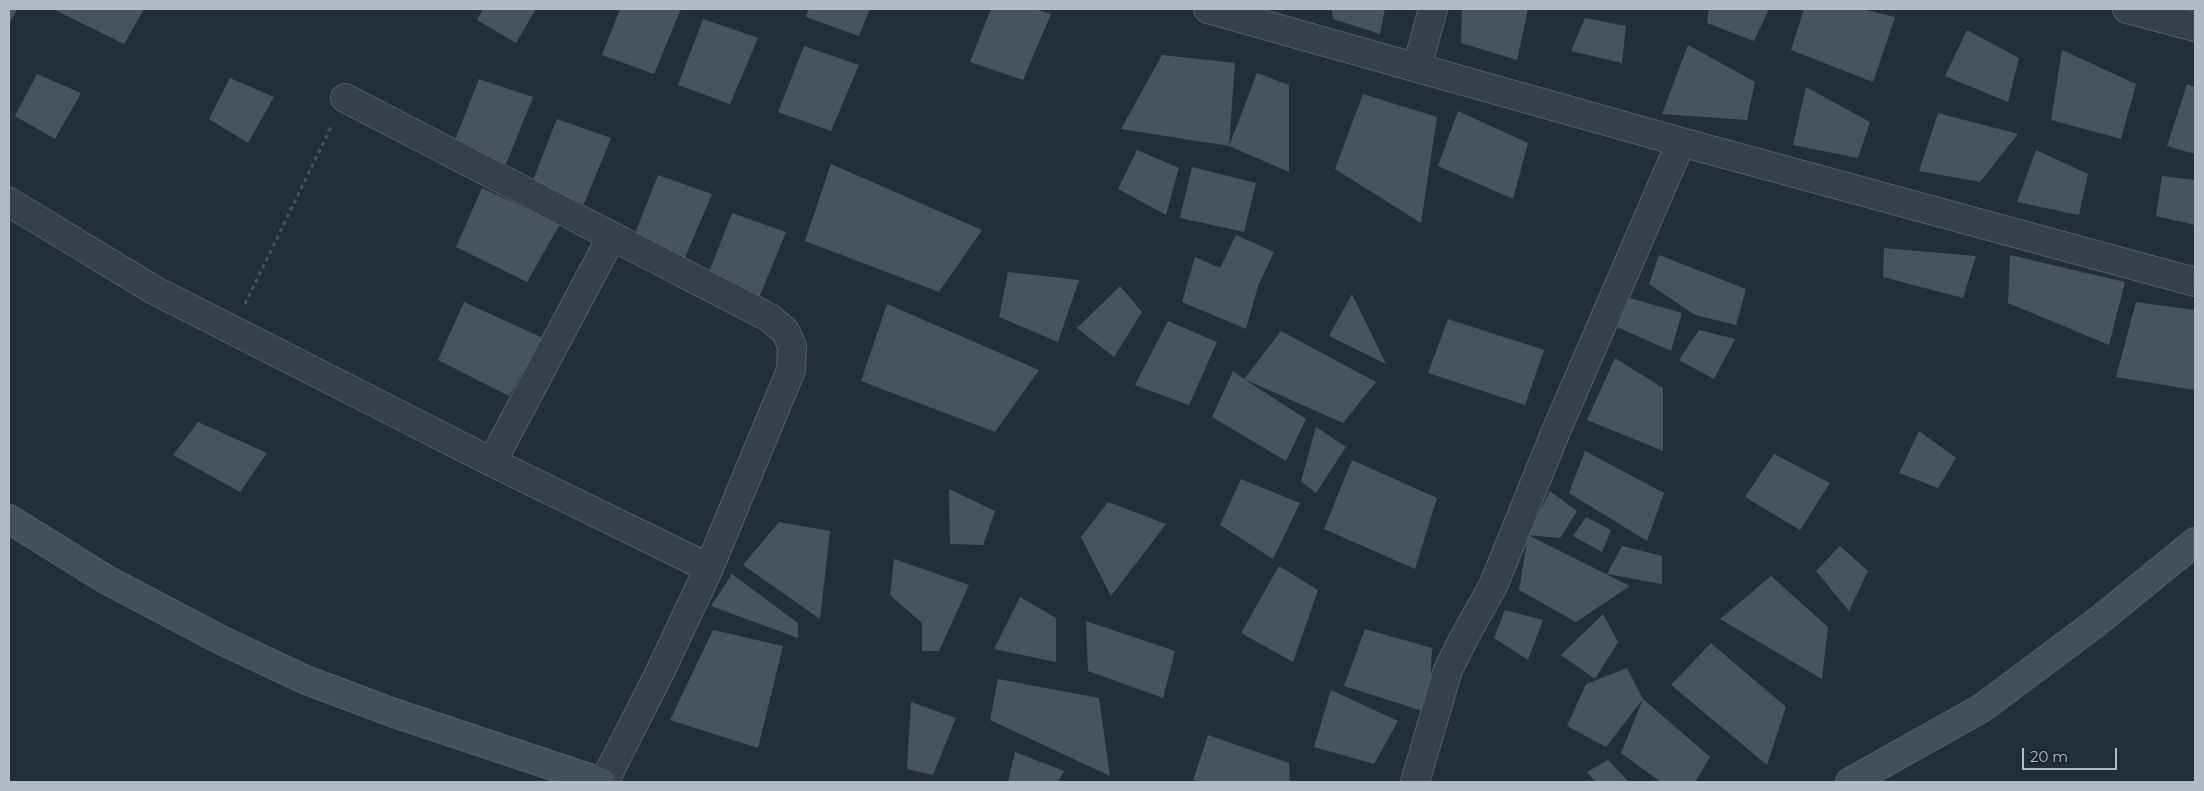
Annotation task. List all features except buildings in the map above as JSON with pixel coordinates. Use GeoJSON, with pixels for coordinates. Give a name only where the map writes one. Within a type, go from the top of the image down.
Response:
{"type":"FeatureCollection","features":[{"type":"Feature","properties":{"kind":"main road"},"geometry":{"type":"LineString","coordinates":[[9,519],[107,580],[223,641],[306,680],[394,713],[603,782]]}},
{"type":"Feature","properties":{"kind":"main road"},"geometry":{"type":"LineString","coordinates":[[1850,782],[1982,708],[2097,622],[2195,542]]}},
{"type":"Feature","properties":{"kind":"street"},"geometry":{"type":"LineString","coordinates":[[1208,9],[1681,142],[2195,282]]}},
{"type":"Feature","properties":{"kind":"street"},"geometry":{"type":"LineString","coordinates":[[1417,67],[1433,9]]}},
{"type":"Feature","properties":{"kind":"street"},"geometry":{"type":"LineString","coordinates":[[2127,9],[2195,27]]}},
{"type":"Feature","properties":{"kind":"street"},"geometry":{"type":"LineString","coordinates":[[345,98],[770,318],[785,331],[792,346],[791,370],[709,568],[659,674],[603,782]]}},
{"type":"Feature","properties":{"kind":"street"},"geometry":{"type":"LineString","coordinates":[[1415,782],[1448,670],[1496,577],[1556,431],[1681,142]]}},
{"type":"Feature","properties":{"kind":"street"},"geometry":{"type":"LineString","coordinates":[[9,202],[154,290],[492,462],[709,568]]}},
{"type":"Feature","properties":{"kind":"street"},"geometry":{"type":"LineString","coordinates":[[492,462],[612,236]]}},
{"type":"Feature","properties":{"kind":"path"},"geometry":{"type":"LineString","coordinates":[[232,330],[345,98]]}}]}
